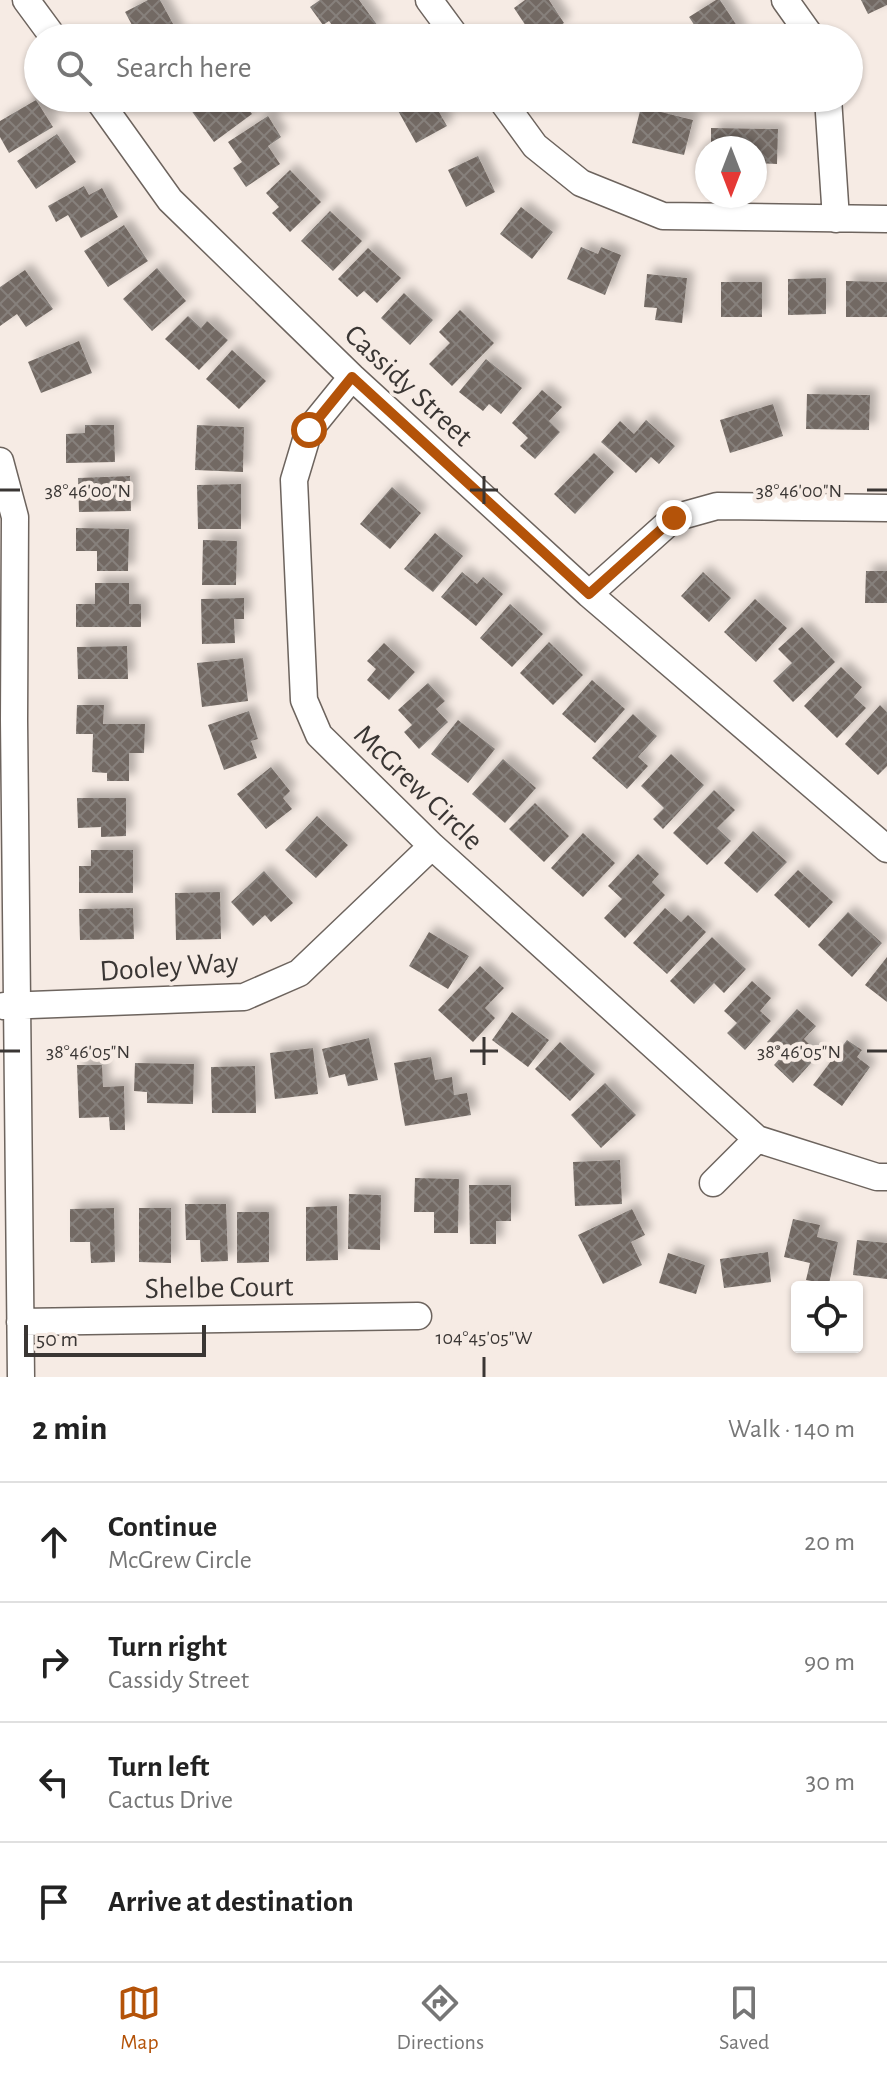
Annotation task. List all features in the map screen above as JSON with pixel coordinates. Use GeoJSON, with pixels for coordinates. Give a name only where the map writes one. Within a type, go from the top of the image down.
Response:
{"type":"FeatureCollection","features":[{"type":"Feature","properties":{"kind":"street"},"geometry":{"type":"LineString","coordinates":[[26,0],[44,24]]}},
{"type":"Feature","properties":{"kind":"street"},"geometry":{"type":"LineString","coordinates":[[429,0],[447,24]]}},
{"type":"Feature","properties":{"kind":"street"},"geometry":{"type":"LineString","coordinates":[[785,0],[802,24]]}},
{"type":"Feature","properties":{"kind":"street","name":"Cassidy Street"},"geometry":{"type":"LineString","coordinates":[[107,112],[170,200],[352,377],[589,594],[887,849]]}},
{"type":"Feature","properties":{"kind":"street"},"geometry":{"type":"LineString","coordinates":[[510,112],[535,146],[581,183],[663,216],[887,219]]}},
{"type":"Feature","properties":{"kind":"street"},"geometry":{"type":"LineString","coordinates":[[829,112],[836,219]]}},
{"type":"Feature","properties":{"kind":"street","name":"McGrew Circle"},"geometry":{"type":"LineString","coordinates":[[352,377],[309,430],[294,480],[304,700],[319,735],[432,846],[757,1139],[877,1177],[887,1177]]}},
{"type":"Feature","properties":{"kind":"street"},"geometry":{"type":"LineString","coordinates":[[0,461],[15,517],[7,720],[9,1006],[21,1377]]}},
{"type":"Feature","properties":{"kind":"street"},"geometry":{"type":"LineString","coordinates":[[589,594],[674,518],[717,506],[887,508]]}},
{"type":"Feature","properties":{"kind":"street","name":"Dooley Way"},"geometry":{"type":"LineString","coordinates":[[9,1006],[244,997],[299,973],[432,846]]}},
{"type":"Feature","properties":{"kind":"street"},"geometry":{"type":"LineString","coordinates":[[713,1183],[757,1139]]}},
{"type":"Feature","properties":{"kind":"street","name":"Shelbe Court"},"geometry":{"type":"LineString","coordinates":[[20,1322],[418,1316]]}},
{"type":"Feature","properties":{"kind":"building"},"geometry":{"type":"Polygon","coordinates":[[[148,0],[160,0],[173,24],[131,24],[125,12],[148,0]]]}},
{"type":"Feature","properties":{"kind":"building"},"geometry":{"type":"Polygon","coordinates":[[[320,0],[359,0],[377,24],[331,24],[329,21],[322,24],[310,7],[320,0]]]}},
{"type":"Feature","properties":{"kind":"building"},"geometry":{"type":"Polygon","coordinates":[[[525,0],[549,0],[564,23],[525,24],[514,8],[525,0]]]}},
{"type":"Feature","properties":{"kind":"building"},"geometry":{"type":"Polygon","coordinates":[[[720,0],[736,24],[694,24],[689,17],[720,0]]]}},
{"type":"Feature","properties":{"kind":"building"},"geometry":{"type":"Polygon","coordinates":[[[861,0],[887,0],[887,5],[868,14],[861,0]]]}},
{"type":"Feature","properties":{"kind":"building"},"geometry":{"type":"Polygon","coordinates":[[[24,107],[24,112],[44,112],[53,127],[9,153],[0,137],[0,121],[24,107]]]}},
{"type":"Feature","properties":{"kind":"building"},"geometry":{"type":"Polygon","coordinates":[[[192,112],[250,112],[252,114],[214,142],[192,112]]]}},
{"type":"Feature","properties":{"kind":"building"},"geometry":{"type":"Polygon","coordinates":[[[399,112],[439,112],[447,126],[416,143],[399,112]]]}},
{"type":"Feature","properties":{"kind":"building"},"geometry":{"type":"Polygon","coordinates":[[[640,112],[661,112],[693,120],[684,155],[632,143],[640,112]]]}},
{"type":"Feature","properties":{"kind":"building"},"geometry":{"type":"Polygon","coordinates":[[[268,116],[281,137],[268,146],[280,164],[246,187],[233,168],[242,162],[228,142],[268,116]]]}},
{"type":"Feature","properties":{"kind":"building"},"geometry":{"type":"Polygon","coordinates":[[[711,128],[778,129],[777,164],[767,164],[767,136],[711,136],[711,128]]]}},
{"type":"Feature","properties":{"kind":"building"},"geometry":{"type":"Polygon","coordinates":[[[57,134],[76,162],[36,189],[17,161],[57,134]]]}},
{"type":"Feature","properties":{"kind":"building"},"geometry":{"type":"Polygon","coordinates":[[[478,156],[495,192],[466,207],[448,170],[478,156]]]}},
{"type":"Feature","properties":{"kind":"building"},"geometry":{"type":"Polygon","coordinates":[[[290,170],[321,202],[290,232],[272,213],[279,207],[266,193],[290,170]]]}},
{"type":"Feature","properties":{"kind":"building"},"geometry":{"type":"Polygon","coordinates":[[[84,186],[89,195],[102,188],[118,217],[81,238],[68,215],[56,222],[48,206],[84,186]]]}},
{"type":"Feature","properties":{"kind":"building"},"geometry":{"type":"Polygon","coordinates":[[[521,207],[553,232],[532,259],[500,234],[521,207]]]}},
{"type":"Feature","properties":{"kind":"building"},"geometry":{"type":"Polygon","coordinates":[[[330,211],[362,241],[333,271],[301,241],[330,211]]]}},
{"type":"Feature","properties":{"kind":"building"},"geometry":{"type":"Polygon","coordinates":[[[124,225],[148,261],[108,287],[84,251],[124,225]]]}},
{"type":"Feature","properties":{"kind":"building"},"geometry":{"type":"Polygon","coordinates":[[[581,247],[598,254],[601,247],[621,255],[605,295],[567,279],[581,247]]]}},
{"type":"Feature","properties":{"kind":"building"},"geometry":{"type":"Polygon","coordinates":[[[368,248],[401,278],[377,303],[364,291],[357,297],[338,279],[368,248]]]}},
{"type":"Feature","properties":{"kind":"building"},"geometry":{"type":"Polygon","coordinates":[[[157,268],[186,301],[152,331],[123,299],[157,268]]]}},
{"type":"Feature","properties":{"kind":"building"},"geometry":{"type":"Polygon","coordinates":[[[25,270],[53,309],[26,327],[17,314],[0,326],[0,287],[25,270]]]}},
{"type":"Feature","properties":{"kind":"building"},"geometry":{"type":"Polygon","coordinates":[[[647,274],[687,278],[682,323],[655,320],[657,308],[644,307],[647,274]]]}},
{"type":"Feature","properties":{"kind":"building"},"geometry":{"type":"Polygon","coordinates":[[[826,278],[826,314],[788,315],[788,279],[826,278]]]}},
{"type":"Feature","properties":{"kind":"building"},"geometry":{"type":"Polygon","coordinates":[[[846,281],[887,282],[887,317],[846,317],[846,281]]]}},
{"type":"Feature","properties":{"kind":"building"},"geometry":{"type":"Polygon","coordinates":[[[721,282],[762,282],[762,317],[721,317],[721,282]]]}},
{"type":"Feature","properties":{"kind":"building"},"geometry":{"type":"Polygon","coordinates":[[[404,293],[433,320],[410,345],[381,318],[404,293]]]}},
{"type":"Feature","properties":{"kind":"building"},"geometry":{"type":"Polygon","coordinates":[[[460,310],[494,343],[452,386],[429,364],[450,343],[439,332],[460,310]]]}},
{"type":"Feature","properties":{"kind":"building"},"geometry":{"type":"Polygon","coordinates":[[[188,316],[201,328],[207,321],[228,340],[199,370],[165,339],[188,316]]]}},
{"type":"Feature","properties":{"kind":"building"},"geometry":{"type":"Polygon","coordinates":[[[79,341],[92,373],[41,393],[28,362],[79,341]]]}},
{"type":"Feature","properties":{"kind":"building"},"geometry":{"type":"Polygon","coordinates":[[[232,350],[266,381],[239,409],[206,379],[232,350]]]}},
{"type":"Feature","properties":{"kind":"building"},"geometry":{"type":"Polygon","coordinates":[[[486,359],[522,388],[501,414],[489,404],[483,411],[459,392],[486,359]]]}},
{"type":"Feature","properties":{"kind":"building"},"geometry":{"type":"Polygon","coordinates":[[[542,390],[562,407],[549,421],[560,432],[535,459],[520,446],[528,438],[512,423],[542,390]]]}},
{"type":"Feature","properties":{"kind":"building"},"geometry":{"type":"Polygon","coordinates":[[[807,394],[870,395],[869,430],[806,429],[807,394]]]}},
{"type":"Feature","properties":{"kind":"building"},"geometry":{"type":"Polygon","coordinates":[[[773,404],[783,436],[730,453],[720,420],[773,404]]]}},
{"type":"Feature","properties":{"kind":"building"},"geometry":{"type":"Polygon","coordinates":[[[646,420],[675,446],[659,464],[651,457],[636,473],[601,442],[620,421],[634,434],[646,420]]]}},
{"type":"Feature","properties":{"kind":"building"},"geometry":{"type":"Polygon","coordinates":[[[85,425],[114,425],[115,462],[66,463],[66,434],[85,433],[85,425]]]}},
{"type":"Feature","properties":{"kind":"building"},"geometry":{"type":"Polygon","coordinates":[[[197,425],[244,427],[243,472],[195,470],[197,425]]]}},
{"type":"Feature","properties":{"kind":"building"},"geometry":{"type":"Polygon","coordinates":[[[594,453],[614,472],[575,514],[554,494],[594,453]]]}},
{"type":"Feature","properties":{"kind":"building"},"geometry":{"type":"Polygon","coordinates":[[[130,476],[131,511],[79,512],[78,478],[130,476]]]}},
{"type":"Feature","properties":{"kind":"building"},"geometry":{"type":"Polygon","coordinates":[[[241,484],[241,529],[198,529],[197,485],[241,484]]]}},
{"type":"Feature","properties":{"kind":"building"},"geometry":{"type":"Polygon","coordinates":[[[392,487],[421,513],[390,549],[360,524],[392,487]]]}},
{"type":"Feature","properties":{"kind":"building"},"geometry":{"type":"Polygon","coordinates":[[[76,528],[129,529],[128,571],[97,571],[97,551],[76,551],[76,528]]]}},
{"type":"Feature","properties":{"kind":"building"},"geometry":{"type":"Polygon","coordinates":[[[435,533],[463,556],[433,592],[404,569],[435,533]]]}},
{"type":"Feature","properties":{"kind":"building"},"geometry":{"type":"Polygon","coordinates":[[[203,540],[237,541],[236,585],[202,585],[203,540]]]}},
{"type":"Feature","properties":{"kind":"building"},"geometry":{"type":"Polygon","coordinates":[[[866,571],[887,571],[887,603],[865,603],[866,571]]]}},
{"type":"Feature","properties":{"kind":"building"},"geometry":{"type":"Polygon","coordinates":[[[462,572],[477,584],[483,577],[503,594],[476,626],[441,597],[462,572]]]}},
{"type":"Feature","properties":{"kind":"building"},"geometry":{"type":"Polygon","coordinates":[[[703,572],[731,598],[709,622],[681,596],[703,572]]]}},
{"type":"Feature","properties":{"kind":"building"},"geometry":{"type":"Polygon","coordinates":[[[95,583],[129,583],[129,604],[141,604],[141,627],[76,627],[76,604],[95,604],[95,583]]]}},
{"type":"Feature","properties":{"kind":"building"},"geometry":{"type":"Polygon","coordinates":[[[244,598],[244,619],[234,619],[235,643],[202,644],[201,599],[244,598]]]}},
{"type":"Feature","properties":{"kind":"building"},"geometry":{"type":"Polygon","coordinates":[[[755,599],[787,628],[756,662],[724,632],[755,599]]]}},
{"type":"Feature","properties":{"kind":"building"},"geometry":{"type":"Polygon","coordinates":[[[510,604],[543,634],[512,667],[480,638],[510,604]]]}},
{"type":"Feature","properties":{"kind":"building"},"geometry":{"type":"Polygon","coordinates":[[[802,627],[835,662],[793,702],[773,681],[792,663],[778,649],[802,627]]]}},
{"type":"Feature","properties":{"kind":"building"},"geometry":{"type":"Polygon","coordinates":[[[549,642],[583,675],[553,705],[520,673],[549,642]]]}},
{"type":"Feature","properties":{"kind":"building"},"geometry":{"type":"Polygon","coordinates":[[[384,643],[415,672],[389,700],[367,680],[376,669],[367,661],[384,643]]]}},
{"type":"Feature","properties":{"kind":"building"},"geometry":{"type":"Polygon","coordinates":[[[127,646],[128,679],[78,679],[77,647],[127,646]]]}},
{"type":"Feature","properties":{"kind":"building"},"geometry":{"type":"Polygon","coordinates":[[[243,658],[248,701],[202,707],[197,663],[243,658]]]}},
{"type":"Feature","properties":{"kind":"building"},"geometry":{"type":"Polygon","coordinates":[[[841,667],[862,687],[854,697],[866,708],[837,738],[804,706],[841,667]]]}},
{"type":"Feature","properties":{"kind":"building"},"geometry":{"type":"Polygon","coordinates":[[[592,680],[625,709],[595,743],[562,714],[592,680]]]}},
{"type":"Feature","properties":{"kind":"building"},"geometry":{"type":"Polygon","coordinates":[[[428,683],[445,701],[436,709],[448,722],[419,749],[404,732],[412,725],[398,710],[428,683]]]}},
{"type":"Feature","properties":{"kind":"building"},"geometry":{"type":"Polygon","coordinates":[[[77,705],[104,705],[103,724],[145,724],[144,753],[129,753],[129,781],[107,781],[107,773],[92,772],[93,734],[76,734],[77,705]]]}},
{"type":"Feature","properties":{"kind":"building"},"geometry":{"type":"Polygon","coordinates":[[[880,705],[887,712],[887,766],[878,775],[845,744],[880,705]]]}},
{"type":"Feature","properties":{"kind":"building"},"geometry":{"type":"Polygon","coordinates":[[[249,711],[258,739],[251,741],[257,758],[224,770],[208,725],[249,711]]]}},
{"type":"Feature","properties":{"kind":"building"},"geometry":{"type":"Polygon","coordinates":[[[633,714],[657,736],[638,757],[648,766],[627,789],[592,758],[633,714]]]}},
{"type":"Feature","properties":{"kind":"building"},"geometry":{"type":"Polygon","coordinates":[[[458,720],[495,749],[468,783],[431,754],[458,720]]]}},
{"type":"Feature","properties":{"kind":"building"},"geometry":{"type":"Polygon","coordinates":[[[671,754],[704,785],[663,829],[653,819],[664,808],[641,786],[671,754]]]}},
{"type":"Feature","properties":{"kind":"building"},"geometry":{"type":"Polygon","coordinates":[[[503,759],[536,788],[505,823],[472,794],[503,759]]]}},
{"type":"Feature","properties":{"kind":"building"},"geometry":{"type":"Polygon","coordinates":[[[271,767],[290,791],[283,798],[292,809],[266,829],[237,794],[271,767]]]}},
{"type":"Feature","properties":{"kind":"building"},"geometry":{"type":"Polygon","coordinates":[[[714,790],[735,810],[717,828],[731,841],[707,865],[673,833],[714,790]]]}},
{"type":"Feature","properties":{"kind":"building"},"geometry":{"type":"Polygon","coordinates":[[[77,798],[126,798],[126,836],[101,837],[101,827],[78,828],[77,798]]]}},
{"type":"Feature","properties":{"kind":"building"},"geometry":{"type":"Polygon","coordinates":[[[535,803],[569,836],[544,862],[509,829],[535,803]]]}},
{"type":"Feature","properties":{"kind":"building"},"geometry":{"type":"Polygon","coordinates":[[[317,816],[348,845],[316,878],[285,850],[317,816]]]}},
{"type":"Feature","properties":{"kind":"building"},"geometry":{"type":"Polygon","coordinates":[[[753,831],[787,862],[757,893],[724,863],[753,831]]]}},
{"type":"Feature","properties":{"kind":"building"},"geometry":{"type":"Polygon","coordinates":[[[583,833],[615,863],[583,897],[551,868],[583,833]]]}},
{"type":"Feature","properties":{"kind":"building"},"geometry":{"type":"Polygon","coordinates":[[[91,850],[133,850],[133,893],[79,893],[79,866],[91,866],[91,850]]]}},
{"type":"Feature","properties":{"kind":"building"},"geometry":{"type":"Polygon","coordinates":[[[638,854],[659,874],[652,882],[665,895],[625,938],[604,918],[622,899],[608,886],[638,854]]]}},
{"type":"Feature","properties":{"kind":"building"},"geometry":{"type":"Polygon","coordinates":[[[798,870],[833,902],[809,928],[774,895],[798,870]]]}},
{"type":"Feature","properties":{"kind":"building"},"geometry":{"type":"Polygon","coordinates":[[[264,871],[293,903],[271,922],[265,915],[253,926],[231,902],[264,871]]]}},
{"type":"Feature","properties":{"kind":"building"},"geometry":{"type":"Polygon","coordinates":[[[220,892],[221,939],[176,940],[175,893],[220,892]]]}},
{"type":"Feature","properties":{"kind":"building"},"geometry":{"type":"Polygon","coordinates":[[[133,908],[134,939],[80,940],[79,909],[133,908]]]}},
{"type":"Feature","properties":{"kind":"building"},"geometry":{"type":"Polygon","coordinates":[[[665,908],[681,922],[688,915],[706,932],[667,974],[633,943],[665,908]]]}},
{"type":"Feature","properties":{"kind":"building"},"geometry":{"type":"Polygon","coordinates":[[[848,912],[882,943],[852,977],[818,945],[848,912]]]}},
{"type":"Feature","properties":{"kind":"building"},"geometry":{"type":"Polygon","coordinates":[[[429,932],[469,956],[448,989],[409,966],[429,932]]]}},
{"type":"Feature","properties":{"kind":"building"},"geometry":{"type":"Polygon","coordinates":[[[712,937],[746,969],[724,993],[714,983],[694,1004],[670,981],[712,937]]]}},
{"type":"Feature","properties":{"kind":"building"},"geometry":{"type":"Polygon","coordinates":[[[887,957],[887,1002],[865,985],[887,957]]]}},
{"type":"Feature","properties":{"kind":"building"},"geometry":{"type":"Polygon","coordinates":[[[480,966],[504,988],[485,1008],[495,1018],[473,1042],[438,1010],[480,966]]]}},
{"type":"Feature","properties":{"kind":"building"},"geometry":{"type":"Polygon","coordinates":[[[752,981],[771,998],[760,1011],[771,1021],[745,1050],[727,1033],[737,1023],[724,1011],[752,981]]]}},
{"type":"Feature","properties":{"kind":"building"},"geometry":{"type":"Polygon","coordinates":[[[797,1009],[816,1026],[804,1039],[819,1054],[793,1083],[774,1065],[782,1056],[767,1042],[797,1009]]]}},
{"type":"Feature","properties":{"kind":"building"},"geometry":{"type":"Polygon","coordinates":[[[512,1012],[549,1040],[528,1067],[492,1040],[512,1012]]]}},
{"type":"Feature","properties":{"kind":"building"},"geometry":{"type":"Polygon","coordinates":[[[369,1038],[378,1080],[348,1086],[345,1074],[329,1078],[322,1049],[369,1038]]]}},
{"type":"Feature","properties":{"kind":"building"},"geometry":{"type":"Polygon","coordinates":[[[847,1040],[862,1050],[857,1057],[870,1067],[842,1106],[813,1085],[847,1040]]]}},
{"type":"Feature","properties":{"kind":"building"},"geometry":{"type":"Polygon","coordinates":[[[560,1042],[595,1074],[570,1101],[535,1069],[560,1042]]]}},
{"type":"Feature","properties":{"kind":"building"},"geometry":{"type":"Polygon","coordinates":[[[313,1048],[318,1094],[275,1099],[270,1053],[313,1048]]]}},
{"type":"Feature","properties":{"kind":"building"},"geometry":{"type":"Polygon","coordinates":[[[431,1057],[435,1080],[452,1077],[454,1095],[467,1093],[471,1115],[405,1126],[394,1063],[431,1057]]]}},
{"type":"Feature","properties":{"kind":"building"},"geometry":{"type":"Polygon","coordinates":[[[135,1063],[194,1064],[193,1104],[147,1103],[147,1092],[134,1091],[135,1063]]]}},
{"type":"Feature","properties":{"kind":"building"},"geometry":{"type":"Polygon","coordinates":[[[77,1065],[102,1065],[103,1087],[124,1086],[125,1130],[110,1130],[109,1117],[79,1118],[77,1065]]]}},
{"type":"Feature","properties":{"kind":"building"},"geometry":{"type":"Polygon","coordinates":[[[255,1066],[256,1113],[212,1113],[211,1067],[255,1066]]]}},
{"type":"Feature","properties":{"kind":"building"},"geometry":{"type":"Polygon","coordinates":[[[605,1083],[636,1115],[601,1148],[571,1115],[605,1083]]]}},
{"type":"Feature","properties":{"kind":"building"},"geometry":{"type":"Polygon","coordinates":[[[620,1160],[622,1204],[575,1206],[573,1162],[620,1160]]]}},
{"type":"Feature","properties":{"kind":"building"},"geometry":{"type":"Polygon","coordinates":[[[415,1178],[459,1179],[458,1233],[434,1233],[434,1212],[414,1212],[415,1178]]]}},
{"type":"Feature","properties":{"kind":"building"},"geometry":{"type":"Polygon","coordinates":[[[469,1185],[511,1185],[511,1221],[496,1221],[496,1244],[470,1244],[469,1185]]]}},
{"type":"Feature","properties":{"kind":"building"},"geometry":{"type":"Polygon","coordinates":[[[349,1194],[381,1195],[380,1250],[348,1249],[349,1194]]]}},
{"type":"Feature","properties":{"kind":"building"},"geometry":{"type":"Polygon","coordinates":[[[185,1204],[226,1204],[228,1261],[201,1262],[200,1240],[186,1240],[185,1204]]]}},
{"type":"Feature","properties":{"kind":"building"},"geometry":{"type":"Polygon","coordinates":[[[337,1206],[338,1260],[306,1261],[306,1207],[337,1206]]]}},
{"type":"Feature","properties":{"kind":"building"},"geometry":{"type":"Polygon","coordinates":[[[114,1208],[115,1262],[91,1263],[90,1242],[70,1242],[70,1209],[114,1208]]]}},
{"type":"Feature","properties":{"kind":"building"},"geometry":{"type":"Polygon","coordinates":[[[139,1208],[171,1208],[171,1263],[139,1262],[139,1208]]]}},
{"type":"Feature","properties":{"kind":"building"},"geometry":{"type":"Polygon","coordinates":[[[632,1209],[645,1235],[631,1242],[642,1265],[603,1284],[578,1235],[632,1209]]]}},
{"type":"Feature","properties":{"kind":"building"},"geometry":{"type":"Polygon","coordinates":[[[237,1212],[269,1212],[269,1262],[237,1263],[237,1212]]]}},
{"type":"Feature","properties":{"kind":"building"},"geometry":{"type":"Polygon","coordinates":[[[793,1219],[820,1225],[817,1237],[838,1242],[830,1281],[806,1280],[810,1263],[784,1257],[793,1219]]]}},
{"type":"Feature","properties":{"kind":"building"},"geometry":{"type":"Polygon","coordinates":[[[857,1240],[887,1243],[887,1279],[853,1275],[857,1240]]]}},
{"type":"Feature","properties":{"kind":"building"},"geometry":{"type":"Polygon","coordinates":[[[768,1252],[771,1282],[724,1288],[720,1259],[768,1252]]]}},
{"type":"Feature","properties":{"kind":"building"},"geometry":{"type":"Polygon","coordinates":[[[668,1253],[705,1265],[696,1294],[659,1283],[668,1253]]]}},
{"type":"Feature","properties":{"kind":"route"},"geometry":{"type":"LineString","coordinates":[[309,430],[352,377],[589,594],[674,518]]}}]}
